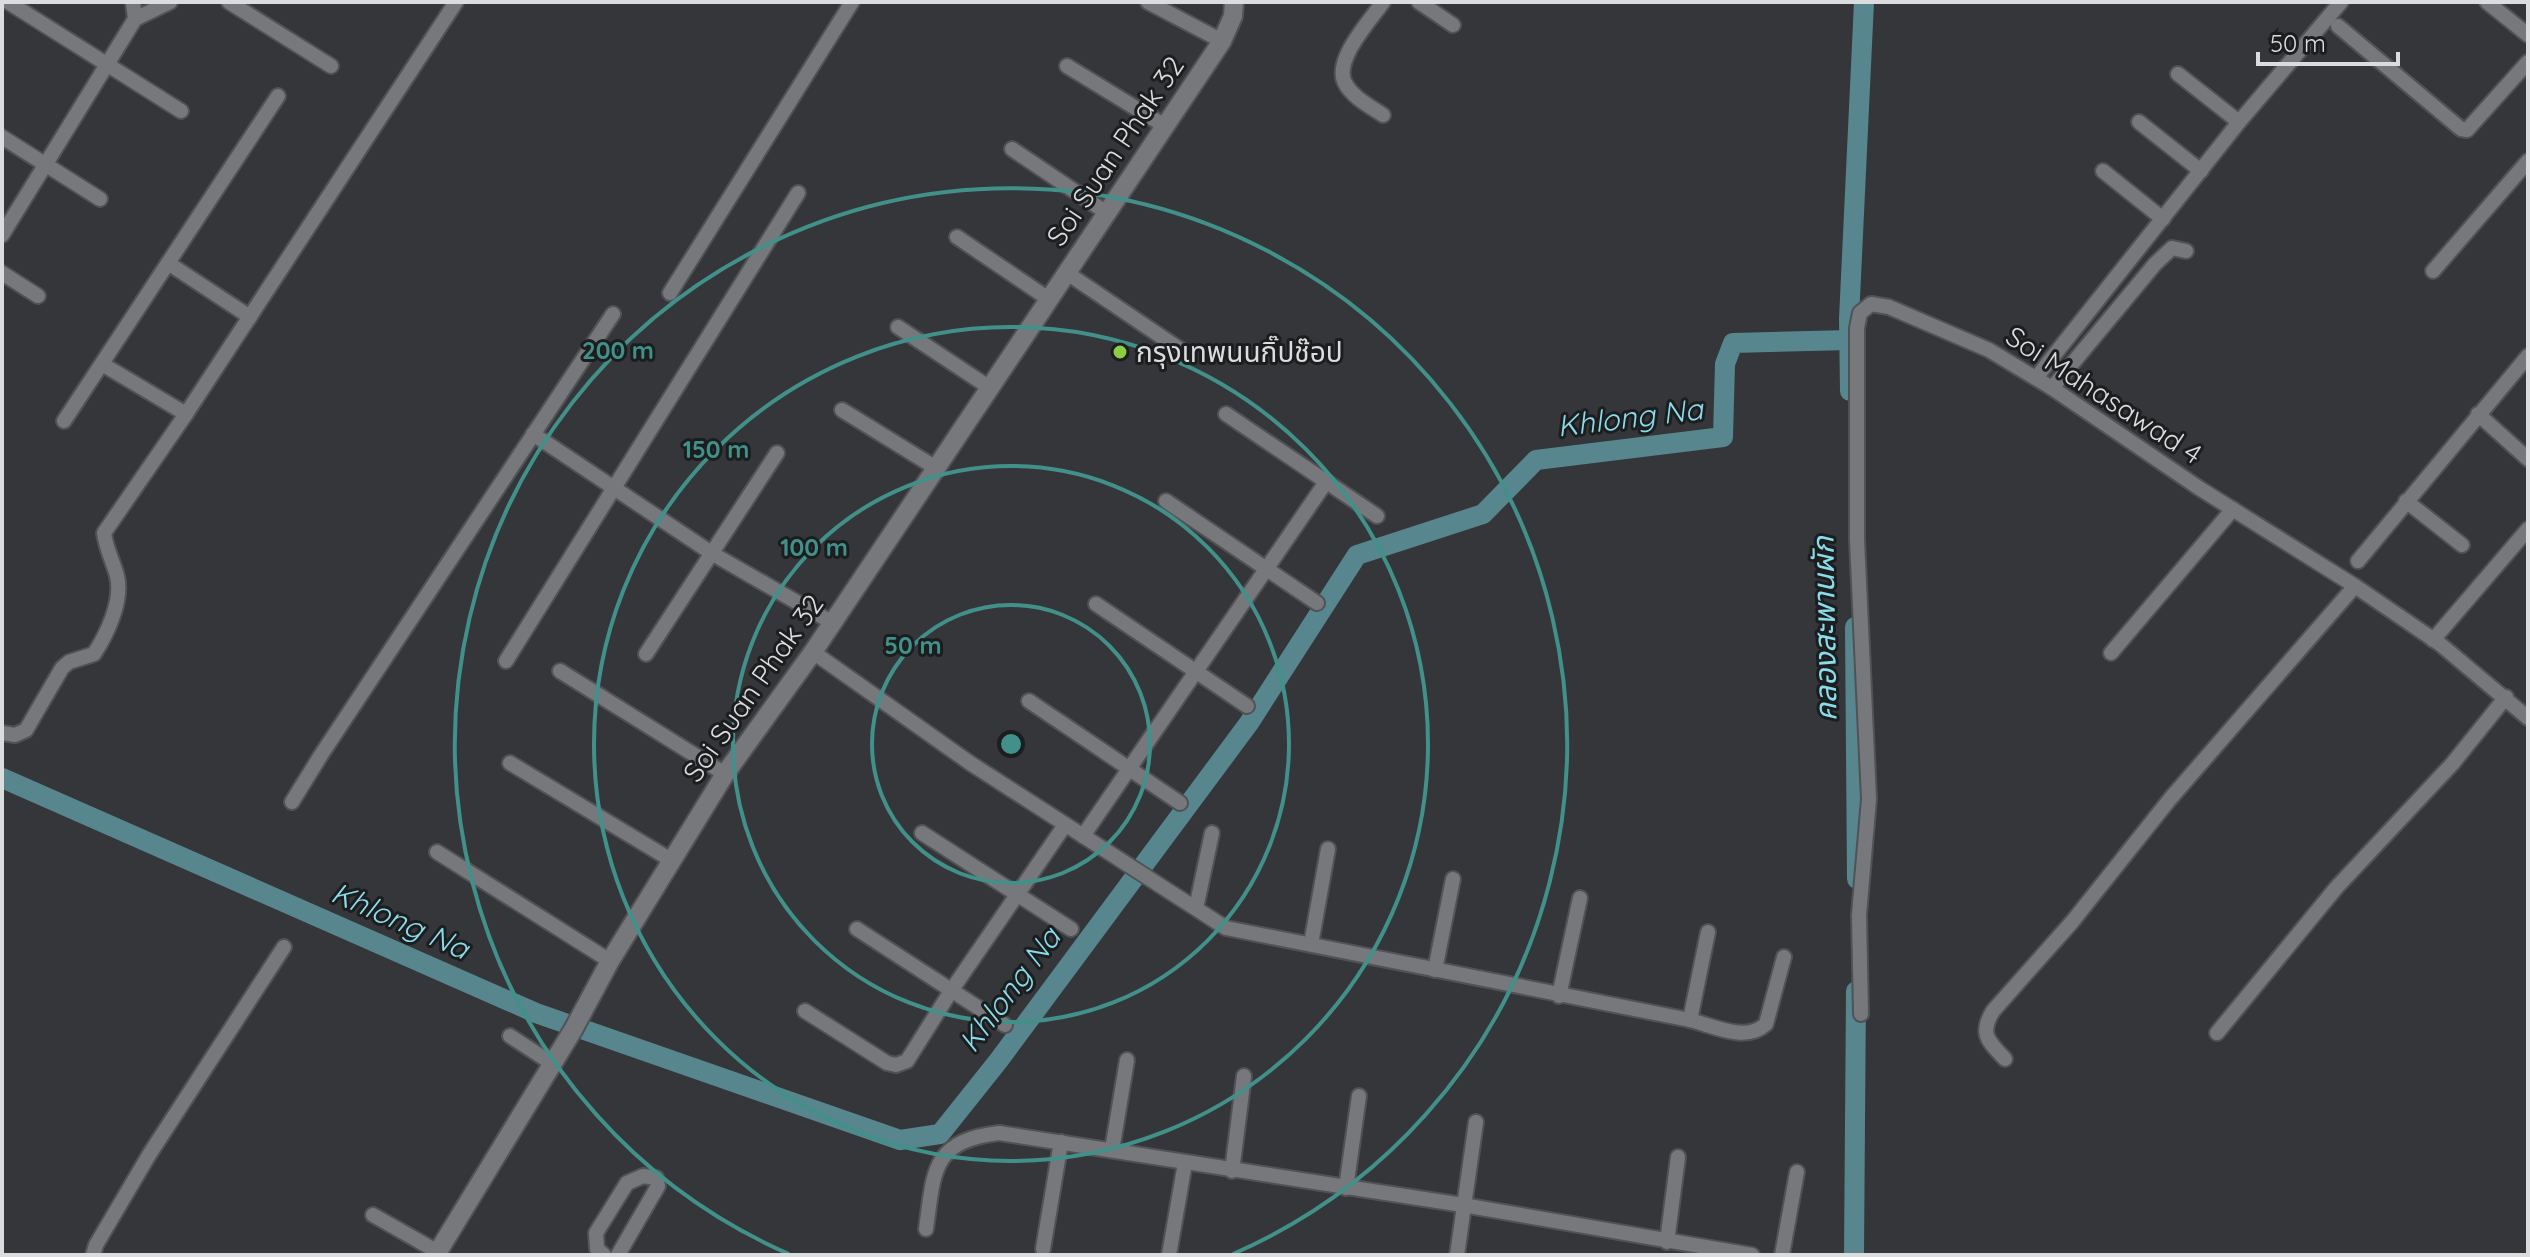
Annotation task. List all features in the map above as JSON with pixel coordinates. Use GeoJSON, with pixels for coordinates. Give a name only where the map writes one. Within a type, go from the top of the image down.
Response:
{"type":"FeatureCollection","features":[{"type":"Feature","properties":{"kind":"street"},"geometry":{"type":"LineString","coordinates":[[8,2],[181,111]]}},
{"type":"Feature","properties":{"kind":"street"},"geometry":{"type":"LineString","coordinates":[[133,2],[135,19]]}},
{"type":"Feature","properties":{"kind":"street"},"geometry":{"type":"LineString","coordinates":[[2,235],[135,19],[170,2]]}},
{"type":"Feature","properties":{"kind":"street"},"geometry":{"type":"LineString","coordinates":[[229,2],[331,66]]}},
{"type":"Feature","properties":{"kind":"street"},"geometry":{"type":"LineString","coordinates":[[2,733],[15,735],[26,730],[62,668],[69,662],[94,654],[104,638],[117,600],[117,577],[105,549],[104,533],[186,414],[456,2]]}},
{"type":"Feature","properties":{"kind":"street"},"geometry":{"type":"LineString","coordinates":[[670,293],[852,2]]}},
{"type":"Feature","properties":{"kind":"street"},"geometry":{"type":"LineString","coordinates":[[1148,2],[1222,41]]}},
{"type":"Feature","properties":{"kind":"street","name":"Soi Suan Phak 32"},"geometry":{"type":"LineString","coordinates":[[437,1253],[725,774],[833,623],[1222,41],[1233,16],[1234,2]]}},
{"type":"Feature","properties":{"kind":"street"},"geometry":{"type":"LineString","coordinates":[[1383,2],[1349,51],[1342,68],[1344,82],[1352,92],[1383,115]]}},
{"type":"Feature","properties":{"kind":"street"},"geometry":{"type":"LineString","coordinates":[[1419,2],[1453,25]]}},
{"type":"Feature","properties":{"kind":"street"},"geometry":{"type":"LineString","coordinates":[[2036,378],[2239,122],[2341,2]]}},
{"type":"Feature","properties":{"kind":"street"},"geometry":{"type":"LineString","coordinates":[[2487,2],[2528,35]]}},
{"type":"Feature","properties":{"kind":"street"},"geometry":{"type":"LineString","coordinates":[[2338,26],[2461,129],[2472,127],[2528,62]]}},
{"type":"Feature","properties":{"kind":"street"},"geometry":{"type":"LineString","coordinates":[[1067,66],[1165,126]]}},
{"type":"Feature","properties":{"kind":"street"},"geometry":{"type":"LineString","coordinates":[[2178,74],[2239,122]]}},
{"type":"Feature","properties":{"kind":"street"},"geometry":{"type":"LineString","coordinates":[[64,421],[278,96]]}},
{"type":"Feature","properties":{"kind":"street"},"geometry":{"type":"LineString","coordinates":[[2139,122],[2201,171]]}},
{"type":"Feature","properties":{"kind":"street"},"geometry":{"type":"LineString","coordinates":[[2,137],[100,199]]}},
{"type":"Feature","properties":{"kind":"street"},"geometry":{"type":"LineString","coordinates":[[1012,149],[1107,213]]}},
{"type":"Feature","properties":{"kind":"street"},"geometry":{"type":"LineString","coordinates":[[2433,271],[2527,164]]}},
{"type":"Feature","properties":{"kind":"street"},"geometry":{"type":"LineString","coordinates":[[2103,171],[2163,219]]}},
{"type":"Feature","properties":{"kind":"street"},"geometry":{"type":"LineString","coordinates":[[506,661],[798,193]]}},
{"type":"Feature","properties":{"kind":"street"},"geometry":{"type":"LineString","coordinates":[[957,237],[1050,300]]}},
{"type":"Feature","properties":{"kind":"street"},"geometry":{"type":"LineString","coordinates":[[2052,388],[2155,264],[2172,248],[2186,251]]}},
{"type":"Feature","properties":{"kind":"street"},"geometry":{"type":"LineString","coordinates":[[168,263],[250,317]]}},
{"type":"Feature","properties":{"kind":"street"},"geometry":{"type":"LineString","coordinates":[[2,273],[38,296]]}},
{"type":"Feature","properties":{"kind":"street"},"geometry":{"type":"LineString","coordinates":[[1067,273],[1181,350]]}},
{"type":"Feature","properties":{"kind":"street","name":"Soi Mahasawad 4"},"geometry":{"type":"LineString","coordinates":[[1861,1014],[1859,915],[1869,799],[1857,540],[1857,328],[1860,313],[1871,304],[1889,307],[1989,350],[2052,388],[2433,640],[2528,718]]}},
{"type":"Feature","properties":{"kind":"street"},"geometry":{"type":"LineString","coordinates":[[292,802],[613,314]]}},
{"type":"Feature","properties":{"kind":"street"},"geometry":{"type":"LineString","coordinates":[[898,327],[990,388]]}},
{"type":"Feature","properties":{"kind":"street"},"geometry":{"type":"LineString","coordinates":[[2358,561],[2528,356]]}},
{"type":"Feature","properties":{"kind":"street"},"geometry":{"type":"LineString","coordinates":[[102,364],[186,414]]}},
{"type":"Feature","properties":{"kind":"street"},"geometry":{"type":"LineString","coordinates":[[842,410],[936,468]]}},
{"type":"Feature","properties":{"kind":"street"},"geometry":{"type":"LineString","coordinates":[[1226,414],[1377,516]]}},
{"type":"Feature","properties":{"kind":"street"},"geometry":{"type":"LineString","coordinates":[[2478,414],[2528,459]]}},
{"type":"Feature","properties":{"kind":"street"},"geometry":{"type":"LineString","coordinates":[[533,434],[713,554],[833,623]]}},
{"type":"Feature","properties":{"kind":"street"},"geometry":{"type":"LineString","coordinates":[[646,654],[777,453]]}},
{"type":"Feature","properties":{"kind":"street"},"geometry":{"type":"LineString","coordinates":[[1083,836],[1326,482]]}},
{"type":"Feature","properties":{"kind":"street"},"geometry":{"type":"LineString","coordinates":[[1166,501],[1317,603]]}},
{"type":"Feature","properties":{"kind":"street"},"geometry":{"type":"LineString","coordinates":[[2406,501],[2462,545]]}},
{"type":"Feature","properties":{"kind":"street"},"geometry":{"type":"LineString","coordinates":[[2111,653],[2233,509]]}},
{"type":"Feature","properties":{"kind":"street"},"geometry":{"type":"LineString","coordinates":[[2433,640],[2528,529]]}},
{"type":"Feature","properties":{"kind":"street"},"geometry":{"type":"LineString","coordinates":[[2005,1059],[1988,1042],[1986,1022],[1993,1011],[2072,922],[2170,799],[2355,586]]}},
{"type":"Feature","properties":{"kind":"street"},"geometry":{"type":"LineString","coordinates":[[1096,604],[1247,706]]}},
{"type":"Feature","properties":{"kind":"street"},"geometry":{"type":"LineString","coordinates":[[813,652],[970,763],[1226,928],[1690,1020],[1745,1034],[1758,1032],[1766,1024],[1784,957]]}},
{"type":"Feature","properties":{"kind":"street"},"geometry":{"type":"LineString","coordinates":[[560,671],[725,774]]}},
{"type":"Feature","properties":{"kind":"street"},"geometry":{"type":"LineString","coordinates":[[2217,1033],[2336,888],[2385,832],[2453,763],[2506,697]]}},
{"type":"Feature","properties":{"kind":"street"},"geometry":{"type":"LineString","coordinates":[[1029,701],[1180,803]]}},
{"type":"Feature","properties":{"kind":"street"},"geometry":{"type":"LineString","coordinates":[[510,763],[671,860]]}},
{"type":"Feature","properties":{"kind":"street"},"geometry":{"type":"LineString","coordinates":[[805,1011],[887,1063],[896,1065],[907,1061],[1065,825]]}},
{"type":"Feature","properties":{"kind":"street"},"geometry":{"type":"LineString","coordinates":[[922,833],[1071,929]]}},
{"type":"Feature","properties":{"kind":"street"},"geometry":{"type":"LineString","coordinates":[[1196,908],[1212,833]]}},
{"type":"Feature","properties":{"kind":"street"},"geometry":{"type":"LineString","coordinates":[[1311,944],[1328,849]]}},
{"type":"Feature","properties":{"kind":"street"},"geometry":{"type":"LineString","coordinates":[[437,852],[610,961]]}},
{"type":"Feature","properties":{"kind":"street"},"geometry":{"type":"LineString","coordinates":[[1435,970],[1453,879]]}},
{"type":"Feature","properties":{"kind":"street"},"geometry":{"type":"LineString","coordinates":[[1559,996],[1580,898]]}},
{"type":"Feature","properties":{"kind":"street"},"geometry":{"type":"LineString","coordinates":[[857,929],[1005,1025]]}},
{"type":"Feature","properties":{"kind":"street"},"geometry":{"type":"LineString","coordinates":[[1690,1020],[1708,932]]}},
{"type":"Feature","properties":{"kind":"street"},"geometry":{"type":"LineString","coordinates":[[93,1255],[149,1155],[284,947]]}},
{"type":"Feature","properties":{"kind":"street"},"geometry":{"type":"LineString","coordinates":[[510,1036],[553,1064]]}},
{"type":"Feature","properties":{"kind":"street"},"geometry":{"type":"LineString","coordinates":[[1112,1150],[1127,1060]]}},
{"type":"Feature","properties":{"kind":"street"},"geometry":{"type":"LineString","coordinates":[[1232,1171],[1244,1076]]}},
{"type":"Feature","properties":{"kind":"street"},"geometry":{"type":"LineString","coordinates":[[1346,1188],[1359,1096]]}},
{"type":"Feature","properties":{"kind":"street"},"geometry":{"type":"LineString","coordinates":[[1457,1255],[1476,1122]]}},
{"type":"Feature","properties":{"kind":"street"},"geometry":{"type":"LineString","coordinates":[[926,1229],[935,1169],[942,1156],[979,1135],[999,1133],[1463,1205],[1752,1255]]}},
{"type":"Feature","properties":{"kind":"street"},"geometry":{"type":"LineString","coordinates":[[1043,1249],[1061,1142]]}},
{"type":"Feature","properties":{"kind":"street"},"geometry":{"type":"LineString","coordinates":[[1667,1242],[1678,1157]]}},
{"type":"Feature","properties":{"kind":"street"},"geometry":{"type":"LineString","coordinates":[[1169,1255],[1185,1163]]}},
{"type":"Feature","properties":{"kind":"street"},"geometry":{"type":"LineString","coordinates":[[1782,1255],[1797,1172]]}},
{"type":"Feature","properties":{"kind":"street"},"geometry":{"type":"LineString","coordinates":[[604,1255],[597,1249],[596,1233],[627,1183],[643,1176],[656,1178],[658,1186],[618,1255]]}},
{"type":"Feature","properties":{"kind":"street"},"geometry":{"type":"LineString","coordinates":[[373,1215],[437,1253]]}},
{"type":"Feature","properties":{"kind":"waterway","name":"คลองสะพานผัก"},"geometry":{"type":"LineString","coordinates":[[1850,391],[1849,319],[1864,2]]}},
{"type":"Feature","properties":{"kind":"waterway","name":"Khlong Na"},"geometry":{"type":"LineString","coordinates":[[2,778],[536,1013],[900,1140],[940,1134],[999,1060],[1249,723],[1357,555],[1483,514],[1536,460],[1723,437],[1725,364],[1733,343],[1850,340]]}},
{"type":"Feature","properties":{"kind":"waterway","name":"คลองสะพานผัก"},"geometry":{"type":"LineString","coordinates":[[1855,627],[1857,879]]}},
{"type":"Feature","properties":{"kind":"waterway","name":"คลองสะพานผัก"},"geometry":{"type":"LineString","coordinates":[[1854,1255],[1856,991]]}},
{"type":"Feature","properties":{"kind":"place","name":"กรุงเทพนนกิ๊ปช๊อป"},"geometry":{"type":"Point","coordinates":[1120,352]}}]}
